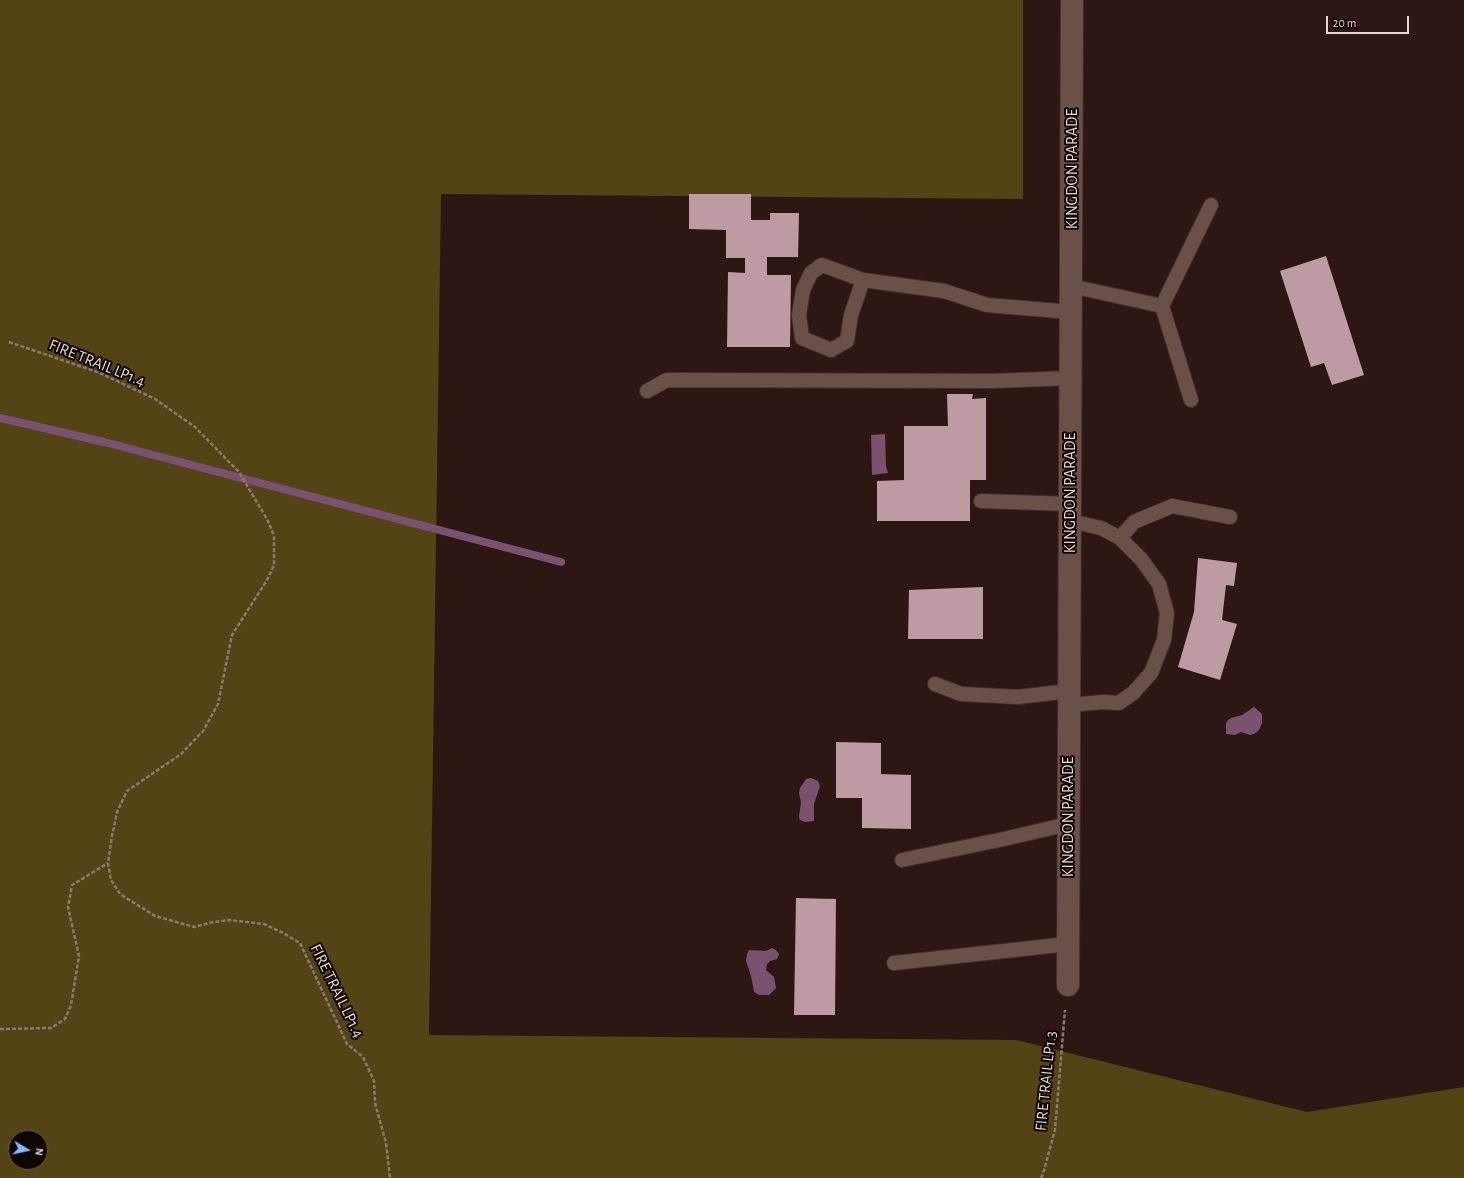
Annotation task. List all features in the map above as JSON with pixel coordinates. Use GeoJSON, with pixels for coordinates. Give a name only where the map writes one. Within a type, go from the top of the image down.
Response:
{"type":"FeatureCollection","features":[{"type":"Feature","properties":{"kind":"street","name":"KINGDON PARADE"},"geometry":{"type":"LineString","coordinates":[[1068,985],[1072,0]]}},
{"type":"Feature","properties":{"kind":"lane"},"geometry":{"type":"LineString","coordinates":[[1191,400],[1162,306],[1211,205]]}},
{"type":"Feature","properties":{"kind":"lane"},"geometry":{"type":"LineString","coordinates":[[863,280],[851,315],[847,341],[831,350],[802,338],[799,315],[802,290],[811,273],[822,265],[863,280],[944,291],[987,305],[1071,312]]}},
{"type":"Feature","properties":{"kind":"lane"},"geometry":{"type":"LineString","coordinates":[[1071,286],[1162,306]]}},
{"type":"Feature","properties":{"kind":"lane"},"geometry":{"type":"LineString","coordinates":[[646,391],[667,380],[992,381],[1071,378]]}},
{"type":"Feature","properties":{"kind":"lane"},"geometry":{"type":"LineString","coordinates":[[935,684],[961,694],[1069,698],[1119,703],[1133,693],[1151,672],[1164,640],[1167,614],[1159,584],[1141,559],[1120,538],[1070,513],[981,501]]}},
{"type":"Feature","properties":{"kind":"lane"},"geometry":{"type":"LineString","coordinates":[[1120,538],[1134,522],[1172,506],[1230,517]]}},
{"type":"Feature","properties":{"kind":"lane"},"geometry":{"type":"LineString","coordinates":[[902,860],[1068,824]]}},
{"type":"Feature","properties":{"kind":"lane"},"geometry":{"type":"LineString","coordinates":[[894,963],[1068,944]]}},
{"type":"Feature","properties":{"kind":"path","name":"FIRE TRAIL LP1.4"},"geometry":{"type":"LineString","coordinates":[[10,342],[106,376],[155,399],[195,427],[239,472],[268,521],[274,536],[274,565],[232,635],[218,704],[203,731],[181,754],[127,791],[117,812],[108,863],[111,880],[120,894],[155,916],[194,927],[229,920],[264,924],[283,932],[300,943],[347,1044],[363,1057],[374,1082],[375,1103],[386,1143],[390,1178]]}},
{"type":"Feature","properties":{"kind":"path"},"geometry":{"type":"LineString","coordinates":[[0,1029],[51,1028],[66,1019],[71,1005],[79,956],[68,907],[72,885],[108,863]]}},
{"type":"Feature","properties":{"kind":"path","name":"FIRE TRAIL LP1.3"},"geometry":{"type":"LineString","coordinates":[[1041,1178],[1044,1174],[1055,1130],[1059,1069],[1068,985]]}},
{"type":"Feature","properties":{"kind":"shaded area"},"geometry":{"type":"Polygon","coordinates":[[[0,0],[1023,0],[1023,199],[441,194],[429,1035],[1016,1040],[1307,1112],[1464,1087],[1464,1178],[0,1178],[0,0]]]}},
{"type":"Feature","properties":{"kind":"shaded area"},"geometry":{"type":"Polygon","coordinates":[[[885,434],[886,466],[888,473],[872,475],[871,435],[885,434]]]}},
{"type":"Feature","properties":{"kind":"shaded area"},"geometry":{"type":"Polygon","coordinates":[[[1254,707],[1262,714],[1262,723],[1259,730],[1250,735],[1241,732],[1235,735],[1226,734],[1227,721],[1231,718],[1242,715],[1254,707]]]}},
{"type":"Feature","properties":{"kind":"shaded area"},"geometry":{"type":"Polygon","coordinates":[[[811,778],[818,781],[820,786],[814,804],[814,821],[805,822],[800,820],[799,817],[801,802],[799,793],[800,788],[806,779],[811,778]]]}},
{"type":"Feature","properties":{"kind":"shaded area"},"geometry":{"type":"Polygon","coordinates":[[[772,948],[779,954],[777,959],[770,961],[767,964],[766,970],[774,977],[776,988],[769,995],[759,995],[754,992],[746,961],[747,954],[749,950],[766,951],[772,948]]]}},
{"type":"Feature","properties":{"kind":"building"},"geometry":{"type":"Polygon","coordinates":[[[689,194],[751,194],[751,220],[770,220],[770,213],[799,213],[798,257],[767,257],[767,275],[791,275],[790,347],[727,347],[728,272],[745,273],[745,258],[726,258],[726,230],[689,229],[689,194]]]}},
{"type":"Feature","properties":{"kind":"building"},"geometry":{"type":"Polygon","coordinates":[[[1326,256],[1364,375],[1332,385],[1324,363],[1311,367],[1280,271],[1326,256]]]}},
{"type":"Feature","properties":{"kind":"building"},"geometry":{"type":"Polygon","coordinates":[[[947,394],[973,394],[972,399],[986,398],[986,480],[970,480],[970,521],[877,521],[877,481],[904,480],[904,426],[948,426],[947,394]]]}},
{"type":"Feature","properties":{"kind":"building"},"geometry":{"type":"Polygon","coordinates":[[[1198,558],[1237,563],[1234,586],[1226,585],[1222,620],[1237,624],[1220,680],[1178,667],[1194,612],[1198,558]]]}},
{"type":"Feature","properties":{"kind":"building"},"geometry":{"type":"Polygon","coordinates":[[[983,587],[983,639],[908,639],[909,590],[983,587]]]}},
{"type":"Feature","properties":{"kind":"building"},"geometry":{"type":"Polygon","coordinates":[[[836,742],[881,743],[881,774],[911,775],[911,829],[862,828],[862,798],[836,798],[836,742]]]}},
{"type":"Feature","properties":{"kind":"building"},"geometry":{"type":"Polygon","coordinates":[[[796,898],[836,899],[835,1015],[794,1015],[796,898]]]}},
{"type":"Feature","properties":{"kind":"waterway"},"geometry":{"type":"LineString","coordinates":[[0,418],[104,442],[561,562]]}}]}
